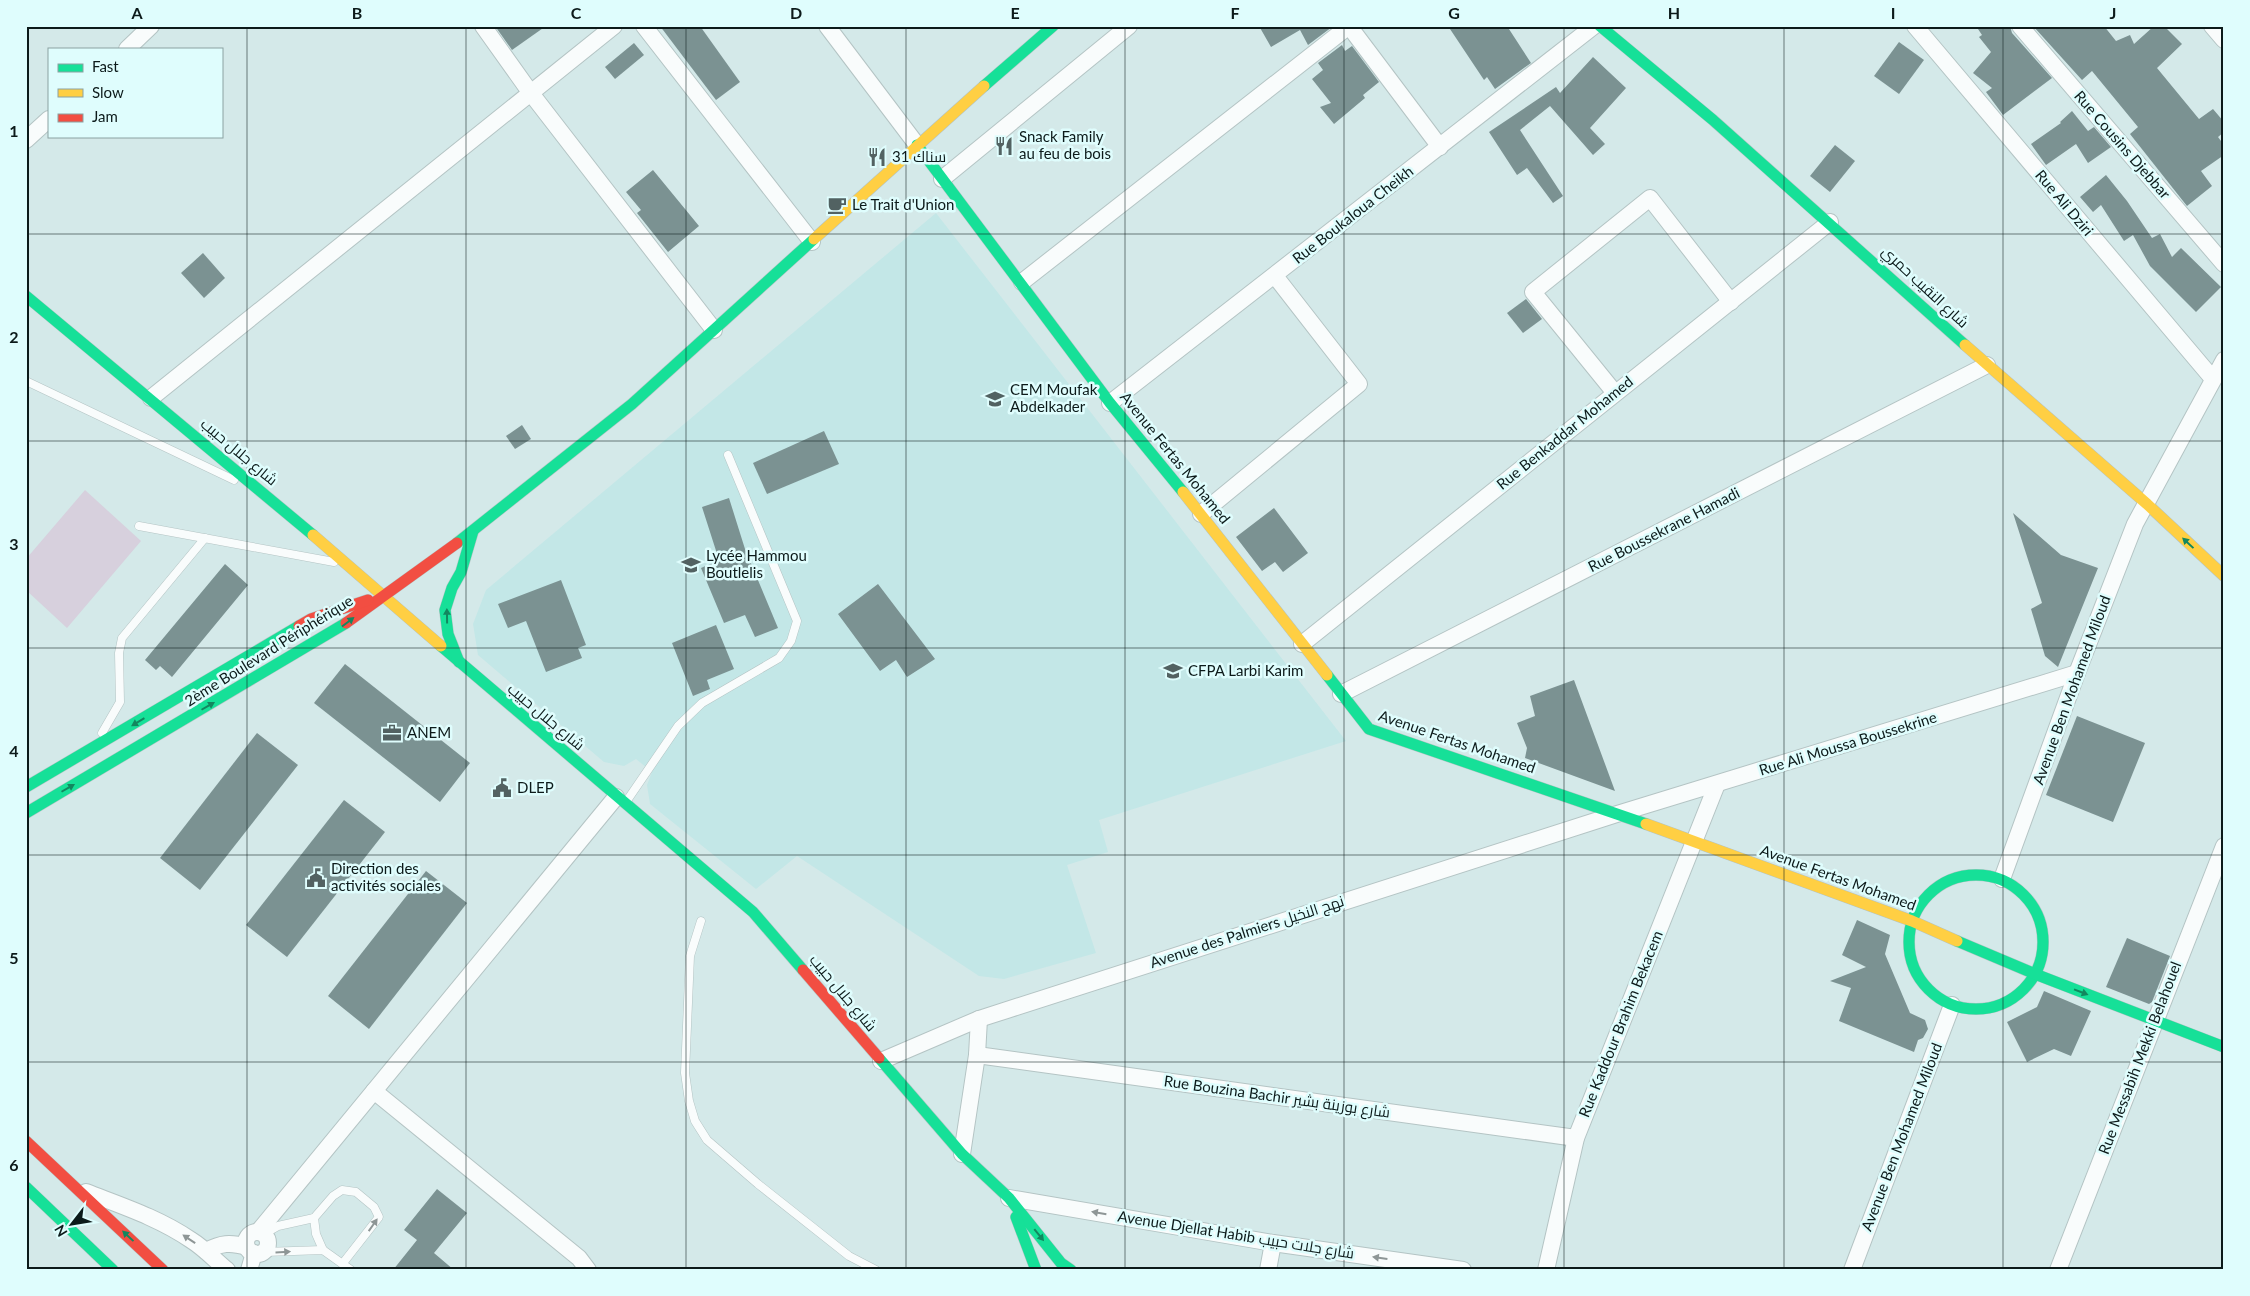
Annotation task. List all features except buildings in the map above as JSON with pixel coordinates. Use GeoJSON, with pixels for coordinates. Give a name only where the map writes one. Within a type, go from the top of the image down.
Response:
{"type":"FeatureCollection","features":[{"type":"Feature","properties":{"kind":"street"},"geometry":{"type":"LineString","coordinates":[[128,48],[151,26]]}},
{"type":"Feature","properties":{"kind":"street"},"geometry":{"type":"LineString","coordinates":[[483,26],[530,92],[714,330]]}},
{"type":"Feature","properties":{"kind":"street"},"geometry":{"type":"LineString","coordinates":[[150,398],[614,26]]}},
{"type":"Feature","properties":{"kind":"street"},"geometry":{"type":"LineString","coordinates":[[644,26],[812,242]]}},
{"type":"Feature","properties":{"kind":"street"},"geometry":{"type":"LineString","coordinates":[[827,26],[917,145]]}},
{"type":"Feature","properties":{"kind":"street"},"geometry":{"type":"LineString","coordinates":[[383,596],[473,531],[632,404],[917,145],[1053,26]]}},
{"type":"Feature","properties":{"kind":"street"},"geometry":{"type":"LineString","coordinates":[[942,179],[1129,26]]}},
{"type":"Feature","properties":{"kind":"street"},"geometry":{"type":"LineString","coordinates":[[1022,282],[1349,26],[1440,146]]}},
{"type":"Feature","properties":{"kind":"street","name":"Rue Boukaloua Cheikh"},"geometry":{"type":"LineString","coordinates":[[1110,403],[1594,26]]}},
{"type":"Feature","properties":{"kind":"street","name":"شارع النقيب حمري"},"geometry":{"type":"LineString","coordinates":[[1600,26],[1713,120],[1830,222],[1987,365],[2147,504],[2224,576]]}},
{"type":"Feature","properties":{"kind":"street","name":"Rue Ali Dziri"},"geometry":{"type":"LineString","coordinates":[[1915,26],[2213,379]]}},
{"type":"Feature","properties":{"kind":"street","name":"Rue Cousins Djebbar"},"geometry":{"type":"LineString","coordinates":[[2020,26],[2224,264]]}},
{"type":"Feature","properties":{"kind":"street"},"geometry":{"type":"LineString","coordinates":[[2212,26],[2224,40]]}},
{"type":"Feature","properties":{"kind":"street"},"geometry":{"type":"LineString","coordinates":[[26,140],[48,121]]}},
{"type":"Feature","properties":{"kind":"street","name":"Avenue Fertas Mohamed"},"geometry":{"type":"LineString","coordinates":[[917,145],[1022,282],[1110,403],[1201,514],[1369,729],[1617,814],[1912,921],[2035,974],[2224,1047]]}},
{"type":"Feature","properties":{"kind":"street"},"geometry":{"type":"LineString","coordinates":[[1615,393],[1533,292],[1650,198],[1731,302]]}},
{"type":"Feature","properties":{"kind":"street","name":"Rue Benkaddar Mohamed"},"geometry":{"type":"LineString","coordinates":[[1302,644],[1830,222]]}},
{"type":"Feature","properties":{"kind":"street"},"geometry":{"type":"LineString","coordinates":[[1201,514],[1359,384],[1275,276]]}},
{"type":"Feature","properties":{"kind":"street","name":"شارع جلال حبيب"},"geometry":{"type":"LineString","coordinates":[[26,296],[268,496],[620,800],[754,912],[880,1061],[962,1154],[1008,1198],[1061,1263],[1071,1270]]}},
{"type":"Feature","properties":{"kind":"street","name":"Avenue Ben Mohamed Miloud"},"geometry":{"type":"LineString","coordinates":[[2002,879],[2077,673],[2135,524],[2224,360]]}},
{"type":"Feature","properties":{"kind":"street","name":"Rue Boussekrane Hamadi"},"geometry":{"type":"LineString","coordinates":[[1341,694],[1987,365]]}},
{"type":"Feature","properties":{"kind":"street"},"geometry":{"type":"LineString","coordinates":[[459,662],[448,634],[445,610],[452,588],[461,572],[473,531]]}},
{"type":"Feature","properties":{"kind":"street","name":"2ème Boulevard Périphérique"},"geometry":{"type":"LineString","coordinates":[[26,788],[311,619],[324,613],[383,596]]}},
{"type":"Feature","properties":{"kind":"street","name":"2ème Boulevard Périphérique"},"geometry":{"type":"LineString","coordinates":[[26,813],[337,630],[383,596]]}},
{"type":"Feature","properties":{"kind":"street","name":"Rue Ali Moussa Boussekrine"},"geometry":{"type":"LineString","coordinates":[[1617,814],[2077,673]]}},
{"type":"Feature","properties":{"kind":"street","name":"Rue Kaddour Brahim Bekacem"},"geometry":{"type":"LineString","coordinates":[[1546,1270],[1576,1138],[1717,784]]}},
{"type":"Feature","properties":{"kind":"street"},"geometry":{"type":"LineString","coordinates":[[249,1270],[255,1251],[248,1237],[261,1233],[374,1091],[620,800]]}},
{"type":"Feature","properties":{"kind":"street","name":"Avenue des Palmiers نهج النخيل"},"geometry":{"type":"LineString","coordinates":[[880,1061],[978,1019],[1617,814]]}},
{"type":"Feature","properties":{"kind":"street","name":"Rue Messabih Mekki Belahouel"},"geometry":{"type":"LineString","coordinates":[[2058,1270],[2224,846]]}},
{"type":"Feature","properties":{"kind":"street"},"geometry":{"type":"LineString","coordinates":[[1980,874],[2002,879],[2021,891],[2026,897],[2035,909],[2043,930],[2043,953],[2035,974],[2024,990],[2009,1001],[1990,1008],[1971,1009],[1952,1005],[1935,994],[1921,980],[1915,967],[1909,941],[1912,921],[1922,901],[1938,886],[1958,876],[1980,874]]}},
{"type":"Feature","properties":{"kind":"street","name":"Avenue Ben Mohamed Miloud"},"geometry":{"type":"LineString","coordinates":[[1852,1270],[1952,1005]]}},
{"type":"Feature","properties":{"kind":"street"},"geometry":{"type":"LineString","coordinates":[[962,1154],[977,1055],[978,1019]]}},
{"type":"Feature","properties":{"kind":"street","name":"Rue Bouzina Bachir شارع بوزينة بشير"},"geometry":{"type":"LineString","coordinates":[[977,1055],[1576,1138]]}},
{"type":"Feature","properties":{"kind":"street"},"geometry":{"type":"LineString","coordinates":[[374,1091],[579,1258],[588,1267],[588,1270]]}},
{"type":"Feature","properties":{"kind":"street"},"geometry":{"type":"LineString","coordinates":[[26,1141],[163,1270]]}},
{"type":"Feature","properties":{"kind":"street"},"geometry":{"type":"LineString","coordinates":[[26,1187],[113,1270]]}},
{"type":"Feature","properties":{"kind":"street"},"geometry":{"type":"LineString","coordinates":[[78,1190],[133,1210],[167,1225],[206,1252],[227,1270]]}},
{"type":"Feature","properties":{"kind":"street"},"geometry":{"type":"LineString","coordinates":[[1008,1198],[1036,1270]]}},
{"type":"Feature","properties":{"kind":"street","name":"Avenue Djellat Habib شارع جلات حبيب"},"geometry":{"type":"LineString","coordinates":[[1008,1198],[1273,1243],[1463,1270]]}},
{"type":"Feature","properties":{"kind":"street"},"geometry":{"type":"LineString","coordinates":[[206,1252],[216,1246],[230,1242],[255,1251]]}},
{"type":"Feature","properties":{"kind":"street"},"geometry":{"type":"LineString","coordinates":[[1268,1270],[1273,1243]]}},
{"type":"Feature","properties":{"kind":"lane"},"geometry":{"type":"LineString","coordinates":[[26,381],[268,496]]}},
{"type":"Feature","properties":{"kind":"lane"},"geometry":{"type":"LineString","coordinates":[[620,800],[678,726],[702,703],[780,658],[791,641],[797,621],[728,455]]}},
{"type":"Feature","properties":{"kind":"lane"},"geometry":{"type":"LineString","coordinates":[[139,526],[348,565]]}},
{"type":"Feature","properties":{"kind":"lane"},"geometry":{"type":"LineString","coordinates":[[94,749],[120,702],[119,653],[122,638],[205,538]]}},
{"type":"Feature","properties":{"kind":"lane"},"geometry":{"type":"LineString","coordinates":[[701,921],[690,956],[685,1073],[689,1101],[695,1121],[707,1140],[758,1184],[849,1256],[876,1270]]}},
{"type":"Feature","properties":{"kind":"lane"},"geometry":{"type":"LineString","coordinates":[[261,1233],[278,1226],[314,1218],[333,1196],[342,1190],[356,1192],[374,1207],[379,1217],[342,1263]]}},
{"type":"Feature","properties":{"kind":"lane"},"geometry":{"type":"LineString","coordinates":[[314,1218],[316,1234],[323,1250],[351,1270]]}},
{"type":"Feature","properties":{"kind":"lane"},"geometry":{"type":"LineString","coordinates":[[255,1251],[323,1250]]}},
{"type":"Feature","properties":{"kind":"shaded area"},"geometry":{"type":"Polygon","coordinates":[[[936,213],[1346,741],[1099,820],[1108,852],[1067,865],[1096,953],[1004,979],[979,976],[797,856],[756,889],[650,804],[647,785],[652,772],[636,759],[624,766],[604,762],[478,655],[473,624],[486,590],[936,213]]]}},
{"type":"Feature","properties":{"kind":"shaded area"},"geometry":{"type":"Polygon","coordinates":[[[85,490],[141,541],[67,628],[26,590],[26,559],[85,490]]]}},
{"type":"Feature","properties":{"kind":"traffic: fast"},"geometry":{"type":"LineString","coordinates":[[984,86],[1053,26]]}},
{"type":"Feature","properties":{"kind":"traffic: fast"},"geometry":{"type":"LineString","coordinates":[[1600,26],[1713,120],[1965,345]]}},
{"type":"Feature","properties":{"kind":"traffic: fast"},"geometry":{"type":"LineString","coordinates":[[917,145],[1110,403],[1183,492]]}},
{"type":"Feature","properties":{"kind":"traffic: fast"},"geometry":{"type":"LineString","coordinates":[[457,543],[632,404],[814,239]]}},
{"type":"Feature","properties":{"kind":"traffic: fast"},"geometry":{"type":"LineString","coordinates":[[26,296],[313,535]]}},
{"type":"Feature","properties":{"kind":"traffic: fast"},"geometry":{"type":"LineString","coordinates":[[459,662],[448,634],[445,610],[452,588],[461,572],[473,531]]}},
{"type":"Feature","properties":{"kind":"traffic: fast"},"geometry":{"type":"LineString","coordinates":[[26,813],[346,623]]}},
{"type":"Feature","properties":{"kind":"traffic: fast"},"geometry":{"type":"LineString","coordinates":[[26,787],[299,626]]}},
{"type":"Feature","properties":{"kind":"traffic: fast"},"geometry":{"type":"LineString","coordinates":[[441,646],[753,912],[803,970]]}},
{"type":"Feature","properties":{"kind":"traffic: fast"},"geometry":{"type":"LineString","coordinates":[[1327,675],[1369,729],[1646,824]]}},
{"type":"Feature","properties":{"kind":"traffic: fast"},"geometry":{"type":"LineString","coordinates":[[1976,875],[2002,880],[2013,886],[2023,895],[2032,905],[2038,916],[2043,942],[2038,968],[2032,979],[2023,989],[2013,998],[2002,1004],[1976,1009],[1950,1004],[1939,998],[1929,989],[1920,979],[1914,968],[1909,942],[1914,916],[1920,905],[1929,895],[1939,886],[1950,880],[1976,875]]}},
{"type":"Feature","properties":{"kind":"traffic: fast"},"geometry":{"type":"LineString","coordinates":[[1957,941],[2035,974],[2224,1047]]}},
{"type":"Feature","properties":{"kind":"traffic: fast"},"geometry":{"type":"LineString","coordinates":[[879,1058],[962,1154],[1009,1198],[1061,1263],[1071,1270]]}},
{"type":"Feature","properties":{"kind":"traffic: fast"},"geometry":{"type":"LineString","coordinates":[[26,1187],[113,1270]]}},
{"type":"Feature","properties":{"kind":"traffic: fast"},"geometry":{"type":"LineString","coordinates":[[1016,1217],[1036,1270]]}},
{"type":"Feature","properties":{"kind":"traffic: slow"},"geometry":{"type":"LineString","coordinates":[[814,239],[984,86]]}},
{"type":"Feature","properties":{"kind":"traffic: slow"},"geometry":{"type":"LineString","coordinates":[[1965,345],[2147,504],[2224,576]]}},
{"type":"Feature","properties":{"kind":"traffic: slow"},"geometry":{"type":"LineString","coordinates":[[1183,492],[1327,675]]}},
{"type":"Feature","properties":{"kind":"traffic: slow"},"geometry":{"type":"LineString","coordinates":[[313,535],[441,646]]}},
{"type":"Feature","properties":{"kind":"traffic: slow"},"geometry":{"type":"LineString","coordinates":[[1646,824],[1912,921],[1957,941]]}},
{"type":"Feature","properties":{"kind":"traffic: jam"},"geometry":{"type":"LineString","coordinates":[[346,623],[457,543]]}},
{"type":"Feature","properties":{"kind":"traffic: jam"},"geometry":{"type":"LineString","coordinates":[[299,626],[311,619],[368,600]]}},
{"type":"Feature","properties":{"kind":"traffic: jam"},"geometry":{"type":"LineString","coordinates":[[803,970],[879,1058]]}},
{"type":"Feature","properties":{"kind":"traffic: jam"},"geometry":{"type":"LineString","coordinates":[[26,1141],[163,1270]]}},
{"type":"Feature","properties":{"kind":"place","name":"Snack Family au feu de bois"},"geometry":{"type":"Point","coordinates":[1004,146]}},
{"type":"Feature","properties":{"kind":"place","name":"سناك 31"},"geometry":{"type":"Point","coordinates":[877,157]}},
{"type":"Feature","properties":{"kind":"place","name":"Le Trait d'Union"},"geometry":{"type":"Point","coordinates":[837,205]}},
{"type":"Feature","properties":{"kind":"place","name":"CEM Moufak Abdelkader"},"geometry":{"type":"Point","coordinates":[995,399]}},
{"type":"Feature","properties":{"kind":"place","name":"Lycée Hammou Boutlelis"},"geometry":{"type":"Point","coordinates":[691,565]}},
{"type":"Feature","properties":{"kind":"place","name":"CFPA Larbi Karim"},"geometry":{"type":"Point","coordinates":[1173,671]}},
{"type":"Feature","properties":{"kind":"place","name":"ANEM"},"geometry":{"type":"Point","coordinates":[392,733]}},
{"type":"Feature","properties":{"kind":"place","name":"DLEP"},"geometry":{"type":"Point","coordinates":[502,788]}},
{"type":"Feature","properties":{"kind":"place","name":"Direction des activités sociales"},"geometry":{"type":"Point","coordinates":[316,878]}}]}
